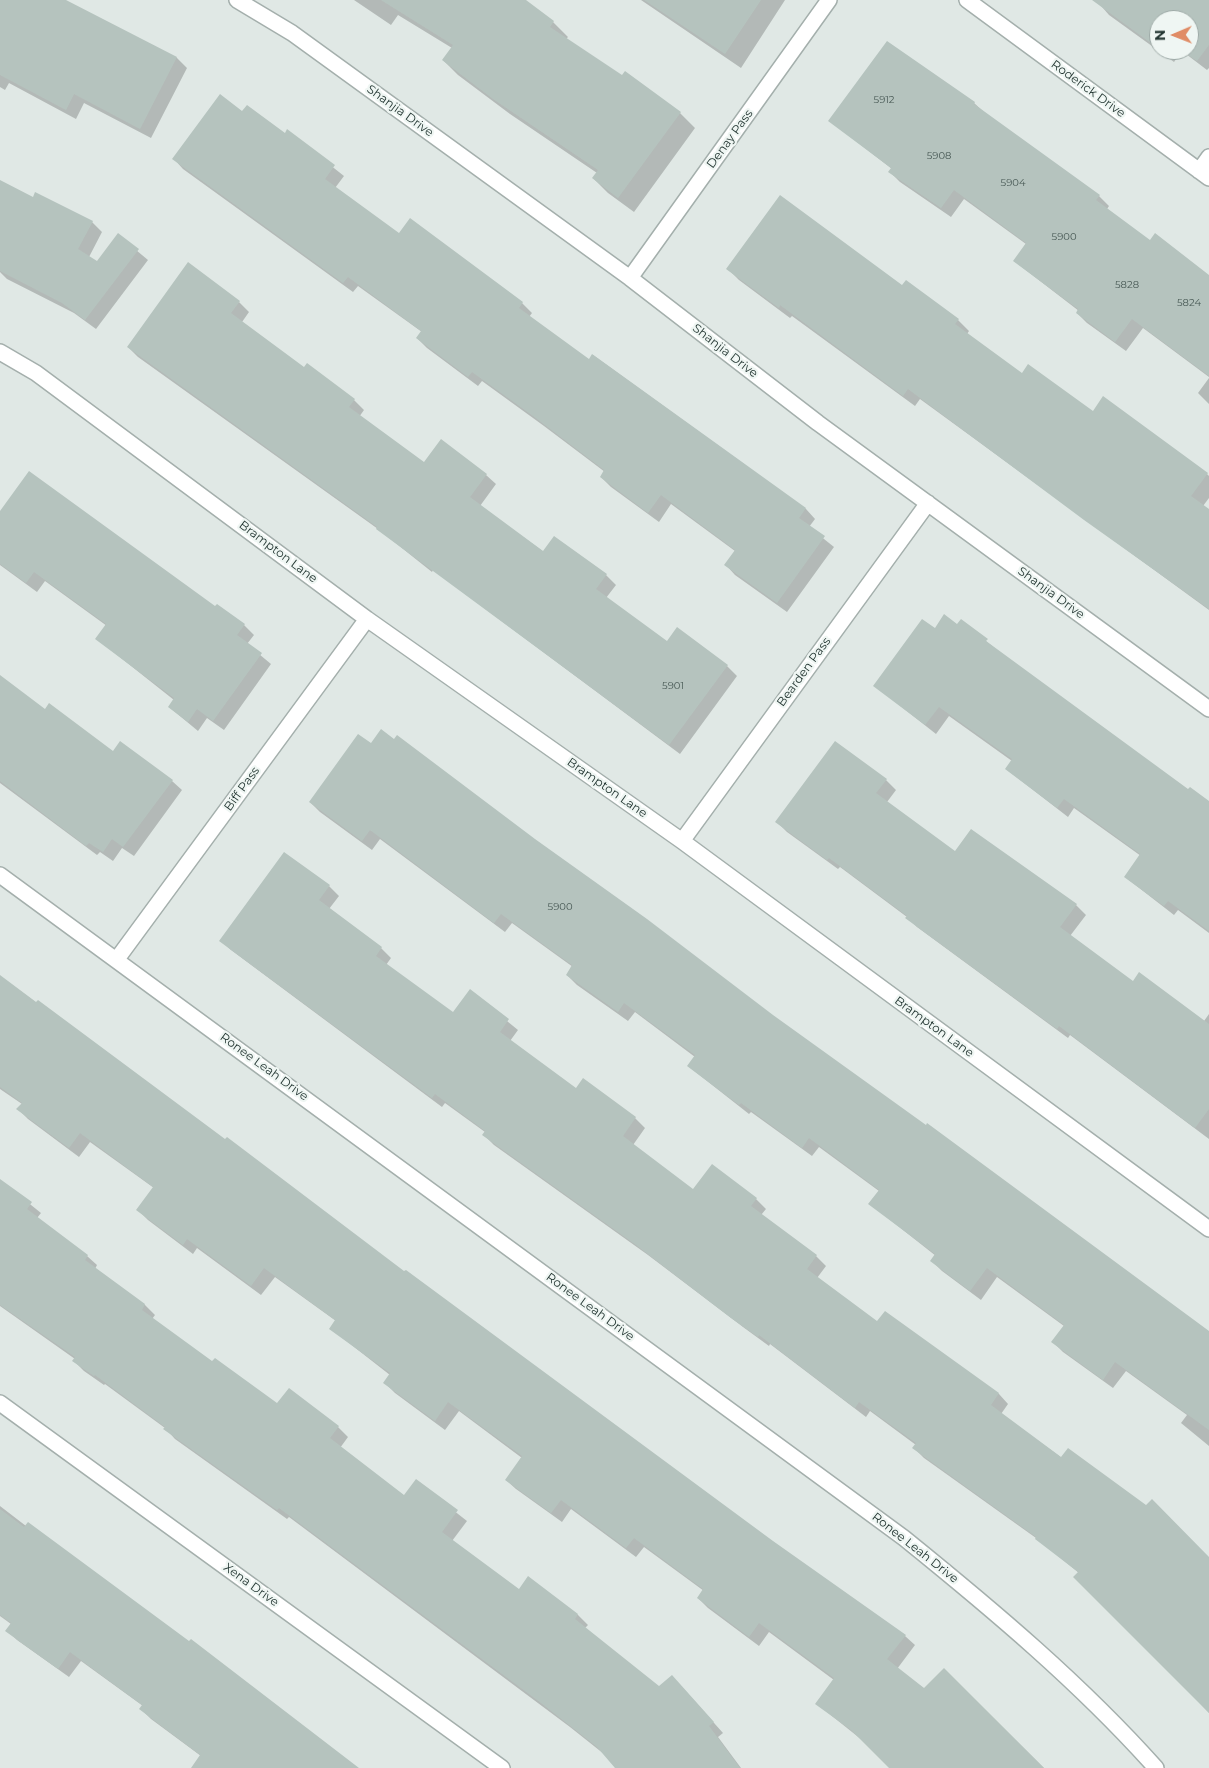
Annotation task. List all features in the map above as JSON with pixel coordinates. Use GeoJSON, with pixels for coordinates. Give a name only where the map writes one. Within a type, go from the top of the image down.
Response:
{"type":"FeatureCollection","features":[{"type":"Feature","properties":{"kind":"street","name":"Shanjia Drive"},"geometry":{"type":"LineString","coordinates":[[238,0],[292,33],[630,278],[818,423],[1209,709]]}},
{"type":"Feature","properties":{"kind":"street","name":"Denay Pass"},"geometry":{"type":"LineString","coordinates":[[630,278],[829,0]]}},
{"type":"Feature","properties":{"kind":"street","name":"Roderick Drive"},"geometry":{"type":"LineString","coordinates":[[967,0],[1204,174]]}},
{"type":"Feature","properties":{"kind":"street"},"geometry":{"type":"LineString","coordinates":[[1204,174],[1209,157]]}},
{"type":"Feature","properties":{"kind":"street","name":"Brampton Lane"},"geometry":{"type":"LineString","coordinates":[[0,352],[36,374],[368,619],[682,841],[1209,1230]]}},
{"type":"Feature","properties":{"kind":"street","name":"Bearden Pass"},"geometry":{"type":"LineString","coordinates":[[682,841],[928,503]]}},
{"type":"Feature","properties":{"kind":"street","name":"Biff Pass"},"geometry":{"type":"LineString","coordinates":[[117,959],[368,619]]}},
{"type":"Feature","properties":{"kind":"street","name":"Ronee Leah Drive"},"geometry":{"type":"LineString","coordinates":[[0,875],[904,1538],[1000,1616],[1116,1723],[1156,1768]]}},
{"type":"Feature","properties":{"kind":"street","name":"Xena Drive"},"geometry":{"type":"LineString","coordinates":[[0,1403],[502,1768]]}},
{"type":"Feature","properties":{"kind":"building"},"geometry":{"type":"Polygon","coordinates":[[[0,0],[66,0],[177,57],[140,129],[74,94],[66,110],[0,75],[0,0]]]}},
{"type":"Feature","properties":{"kind":"building"},"geometry":{"type":"Polygon","coordinates":[[[381,0],[526,0],[554,21],[550,27],[622,75],[625,71],[681,112],[618,198],[592,178],[598,170],[493,99],[442,60],[453,45],[381,0]]]}},
{"type":"Feature","properties":{"kind":"building"},"geometry":{"type":"Polygon","coordinates":[[[644,0],[761,0],[725,54],[644,0]]]}},
{"type":"Feature","properties":{"kind":"building"},"geometry":{"type":"Polygon","coordinates":[[[1092,0],[1209,0],[1209,45],[1199,58],[1199,10],[1149,10],[1149,42],[1092,0]]]}},
{"type":"Feature","properties":{"kind":"building"},"geometry":{"type":"Polygon","coordinates":[[[887,41],[975,102],[974,104],[1100,195],[1096,200],[1150,240],[1155,233],[1209,275],[1209,376],[1132,319],[1115,342],[1076,313],[1078,309],[1013,261],[1026,243],[954,190],[941,208],[888,172],[891,168],[828,121],[887,41]]]}},
{"type":"Feature","properties":{"kind":"building"},"geometry":{"type":"Polygon","coordinates":[[[220,94],[242,111],[247,105],[285,133],[287,129],[335,165],[325,179],[399,233],[410,218],[523,302],[519,308],[589,359],[592,354],[806,508],[799,518],[825,536],[777,603],[724,565],[735,550],[661,495],[648,513],[600,477],[604,470],[533,416],[472,372],[468,377],[416,338],[421,331],[348,277],[343,283],[172,159],[220,94]]]}},
{"type":"Feature","properties":{"kind":"building"},"geometry":{"type":"Polygon","coordinates":[[[0,180],[33,197],[35,192],[93,221],[78,249],[97,261],[118,233],[139,249],[85,320],[62,303],[0,271],[0,180]]]}},
{"type":"Feature","properties":{"kind":"building"},"geometry":{"type":"Polygon","coordinates":[[[780,195],[902,285],[906,280],[959,319],[955,324],[1022,373],[1028,364],[1093,411],[1103,396],[1208,473],[1191,496],[1209,509],[1209,609],[1084,520],[908,389],[903,396],[780,305],[779,308],[726,269],[780,195]]]}},
{"type":"Feature","properties":{"kind":"building"},"geometry":{"type":"Polygon","coordinates":[[[188,262],[240,301],[231,313],[304,367],[307,363],[355,399],[349,407],[424,462],[441,439],[487,474],[470,497],[543,551],[554,536],[607,574],[596,589],[667,641],[677,627],[728,665],[669,745],[376,529],[377,527],[127,347],[188,262]]]}},
{"type":"Feature","properties":{"kind":"building"},"geometry":{"type":"Polygon","coordinates":[[[29,471],[215,606],[217,604],[245,624],[237,635],[262,653],[213,721],[197,709],[188,722],[168,707],[174,698],[95,639],[106,624],[34,572],[26,583],[0,564],[0,511],[29,471]]]}},
{"type":"Feature","properties":{"kind":"building"},"geometry":{"type":"Polygon","coordinates":[[[944,614],[957,624],[961,619],[988,639],[986,641],[1188,789],[1190,787],[1209,801],[1209,931],[1168,901],[1164,906],[1124,877],[1140,854],[1064,799],[1057,808],[1005,769],[1012,759],[939,707],[925,725],[873,686],[922,619],[935,628],[944,614]]]}},
{"type":"Feature","properties":{"kind":"building"},"geometry":{"type":"Polygon","coordinates":[[[0,675],[45,709],[49,703],[113,751],[120,741],[173,780],[123,847],[112,839],[103,852],[89,843],[86,846],[0,781],[0,675]]]}},
{"type":"Feature","properties":{"kind":"building"},"geometry":{"type":"Polygon","coordinates":[[[381,729],[394,739],[397,735],[535,839],[647,919],[773,1015],[926,1125],[927,1123],[1209,1331],[1209,1430],[1115,1362],[1103,1380],[1051,1342],[1064,1325],[987,1268],[970,1291],[930,1261],[935,1254],[868,1204],[879,1190],[809,1138],[802,1148],[741,1103],[739,1105],[687,1066],[695,1055],[624,1003],[618,1012],[566,975],[572,965],[501,914],[494,923],[370,830],[362,841],[309,802],[358,734],[371,743],[381,729]]]}},
{"type":"Feature","properties":{"kind":"building"},"geometry":{"type":"Polygon","coordinates":[[[835,741],[887,779],[876,793],[955,851],[971,829],[1077,904],[1060,927],[1133,981],[1139,972],[1209,1024],[1209,1109],[1195,1128],[1059,1026],[1057,1029],[905,918],[907,916],[829,858],[827,860],[775,822],[835,741]]]}},
{"type":"Feature","properties":{"kind":"building"},"geometry":{"type":"Polygon","coordinates":[[[284,852],[330,885],[319,900],[382,947],[376,956],[453,1012],[470,989],[509,1019],[500,1032],[576,1088],[583,1078],[636,1117],[623,1136],[693,1189],[712,1164],[757,1198],[751,1206],[817,1255],[807,1269],[877,1321],[885,1311],[999,1393],[991,1405],[1061,1457],[1068,1448],[1146,1505],[1152,1499],[1209,1557],[1209,1713],[1073,1577],[1078,1572],[1035,1539],[1036,1537],[912,1448],[916,1443],[859,1402],[855,1408],[759,1335],[758,1337],[731,1318],[636,1245],[482,1135],[485,1131],[435,1094],[432,1098],[219,941],[284,852]]]}},
{"type":"Feature","properties":{"kind":"building"},"geometry":{"type":"Polygon","coordinates":[[[0,975],[36,1002],[38,1000],[225,1139],[227,1137],[404,1271],[406,1270],[773,1541],[906,1635],[887,1659],[924,1688],[944,1668],[1044,1768],[889,1768],[851,1730],[815,1704],[834,1678],[759,1623],[749,1637],[697,1598],[703,1589],[634,1538],[626,1548],[561,1500],[551,1513],[505,1480],[522,1456],[448,1402],[435,1421],[383,1383],[390,1373],[329,1329],[335,1320],[264,1268],[251,1286],[187,1239],[183,1245],[136,1210],[153,1187],[80,1133],[69,1148],[16,1109],[22,1103],[0,1087],[0,975]]]}},
{"type":"Feature","properties":{"kind":"building"},"geometry":{"type":"Polygon","coordinates":[[[0,1179],[32,1202],[27,1209],[88,1255],[85,1260],[145,1304],[142,1310],[212,1361],[215,1358],[277,1403],[289,1388],[339,1426],[330,1438],[404,1495],[416,1479],[458,1510],[442,1532],[519,1589],[528,1576],[578,1614],[575,1619],[659,1686],[672,1675],[714,1722],[709,1726],[740,1768],[615,1768],[597,1747],[541,1703],[279,1508],[277,1510],[163,1429],[165,1427],[95,1375],[72,1361],[75,1357],[0,1305],[0,1179]]]}},
{"type":"Feature","properties":{"kind":"building"},"geometry":{"type":"Polygon","coordinates":[[[0,1509],[24,1527],[28,1522],[189,1641],[191,1639],[359,1768],[191,1768],[200,1755],[139,1709],[142,1705],[70,1652],[58,1669],[5,1631],[11,1623],[0,1615],[0,1509]]]}}]}
